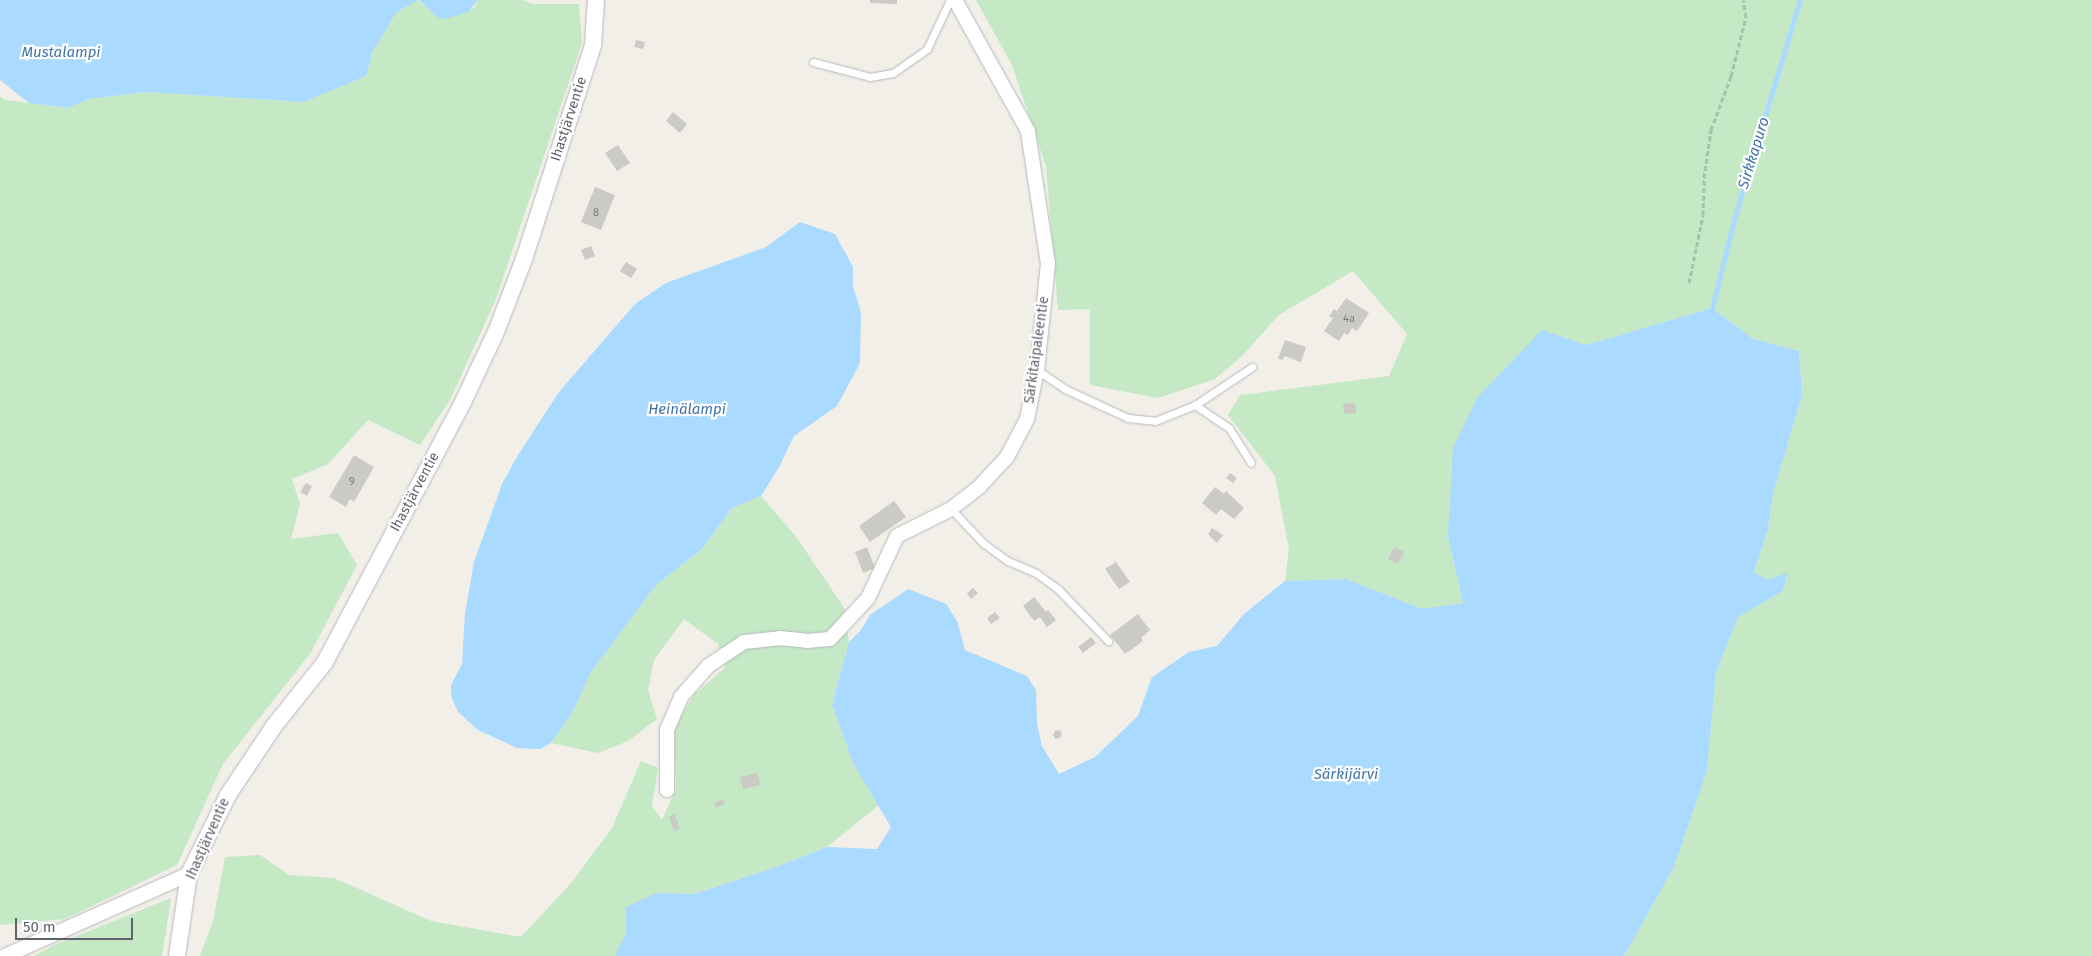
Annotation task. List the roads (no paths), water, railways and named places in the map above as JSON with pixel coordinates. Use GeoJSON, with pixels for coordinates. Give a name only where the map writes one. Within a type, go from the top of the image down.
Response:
{"type":"FeatureCollection","features":[{"type":"Feature","properties":{"kind":"street","name":"Ihastjärventie"},"geometry":{"type":"LineString","coordinates":[[177,956],[189,874],[228,795],[274,726],[325,662],[463,402],[496,332],[524,259],[593,45],[596,0]]}},
{"type":"Feature","properties":{"kind":"street","name":"Särkitaipaleentie"},"geometry":{"type":"LineString","coordinates":[[666,790],[667,730],[681,697],[708,666],[744,642],[780,638],[808,641],[830,639],[868,598],[897,536],[951,509],[980,486],[1007,457],[1027,419],[1036,370],[1048,264],[1028,131],[955,0]]}},
{"type":"Feature","properties":{"kind":"street"},"geometry":{"type":"LineString","coordinates":[[5,956],[189,874]]}},
{"type":"Feature","properties":{"kind":"lane"},"geometry":{"type":"LineString","coordinates":[[813,62],[870,77],[893,73],[927,49],[950,0]]}},
{"type":"Feature","properties":{"kind":"lane"},"geometry":{"type":"LineString","coordinates":[[1036,370],[1065,390],[1128,418],[1155,421],[1195,405],[1252,368]]}},
{"type":"Feature","properties":{"kind":"lane"},"geometry":{"type":"LineString","coordinates":[[1195,405],[1230,428],[1251,463]]}},
{"type":"Feature","properties":{"kind":"lane"},"geometry":{"type":"LineString","coordinates":[[951,509],[983,543],[1008,561],[1036,573],[1059,590],[1108,641]]}},
{"type":"Feature","properties":{"kind":"water","name":"Mustalampi"},"geometry":{"type":"Polygon","coordinates":[[[0,0],[418,0],[397,12],[373,51],[366,76],[304,102],[146,92],[89,99],[68,108],[29,103],[0,80],[0,0]]]}},
{"type":"Feature","properties":{"kind":"water"},"geometry":{"type":"Polygon","coordinates":[[[419,0],[478,0],[468,12],[445,19],[438,18],[419,0]]]}},
{"type":"Feature","properties":{"kind":"water","name":"Heinälampi"},"geometry":{"type":"Polygon","coordinates":[[[800,222],[835,234],[853,267],[853,286],[861,313],[860,363],[837,406],[794,436],[779,467],[761,496],[732,508],[702,549],[656,585],[591,672],[572,713],[551,743],[540,749],[517,748],[478,730],[458,712],[451,696],[451,685],[462,664],[465,613],[474,562],[502,484],[518,455],[559,392],[635,304],[666,283],[766,247],[800,222]]]}},
{"type":"Feature","properties":{"kind":"water","name":"Särkijärvi"},"geometry":{"type":"Polygon","coordinates":[[[1712,308],[1753,339],[1799,351],[1802,395],[1773,494],[1768,529],[1754,572],[1769,580],[1788,572],[1783,591],[1738,617],[1716,673],[1707,771],[1674,867],[1624,956],[617,956],[615,954],[626,934],[626,907],[657,893],[694,894],[776,867],[827,847],[877,849],[891,827],[853,763],[832,705],[849,642],[861,630],[870,615],[908,589],[946,604],[957,621],[965,650],[1027,676],[1036,690],[1037,724],[1042,746],[1059,774],[1095,757],[1138,716],[1152,677],[1189,652],[1217,646],[1245,613],[1285,581],[1346,579],[1422,609],[1463,603],[1448,536],[1453,448],[1477,398],[1542,330],[1586,345],[1712,308]]]}},
{"type":"Feature","properties":{"kind":"waterway","name":"Sirkkapuro"},"geometry":{"type":"LineString","coordinates":[[1712,308],[1735,216],[1800,0]]}}]}
